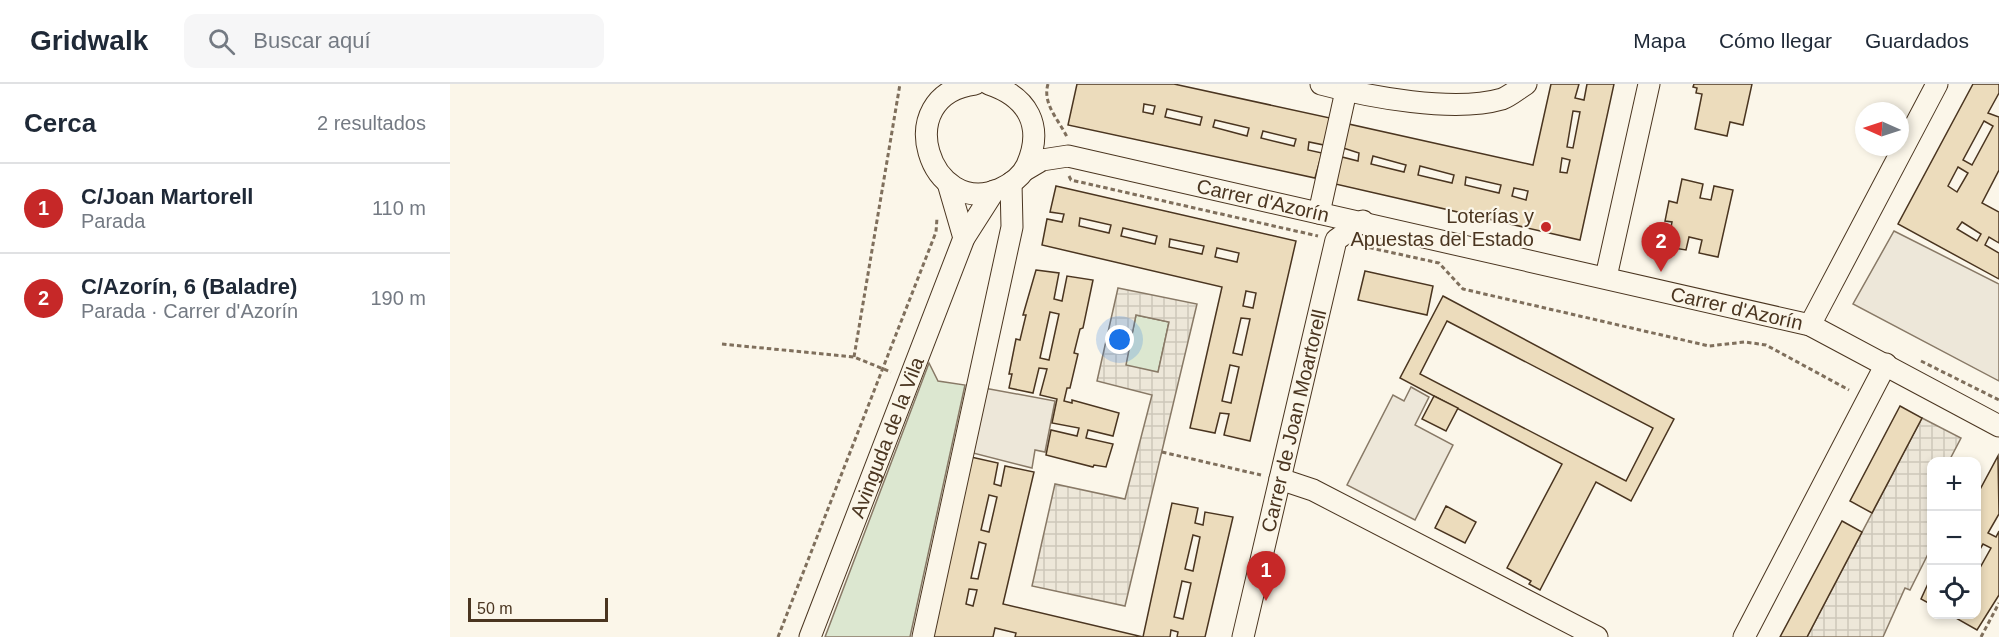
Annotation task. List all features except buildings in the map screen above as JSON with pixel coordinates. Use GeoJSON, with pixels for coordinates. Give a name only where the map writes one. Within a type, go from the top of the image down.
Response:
{"type":"FeatureCollection","features":[{"type":"Feature","properties":{"kind":"street"},"geometry":{"type":"LineString","coordinates":[[964,238],[948,183],[932,165],[925,142],[928,119],[941,99],[961,86],[975,84]]}},
{"type":"Feature","properties":{"kind":"street","name":"Carrer d'Azorín"},"geometry":{"type":"LineString","coordinates":[[989,84],[1008,90],[1068,156]]}},
{"type":"Feature","properties":{"kind":"street"},"geometry":{"type":"LineString","coordinates":[[923,637],[1012,227],[1010,182],[1034,149],[1029,84]]}},
{"type":"Feature","properties":{"kind":"street"},"geometry":{"type":"LineString","coordinates":[[1321,84],[1346,91],[1457,105],[1503,98],[1526,84]]}},
{"type":"Feature","properties":{"kind":"street"},"geometry":{"type":"LineString","coordinates":[[1606,277],[1649,84]]}},
{"type":"Feature","properties":{"kind":"street"},"geometry":{"type":"LineString","coordinates":[[1810,325],[1937,84]]}},
{"type":"Feature","properties":{"kind":"street"},"geometry":{"type":"LineString","coordinates":[[1346,91],[1319,213],[1336,240],[1363,221]]}},
{"type":"Feature","properties":{"kind":"street","name":"Carrer d'Azorín"},"geometry":{"type":"LineString","coordinates":[[1010,182],[1042,160],[1068,156],[1363,221],[1810,325],[1999,426]]}},
{"type":"Feature","properties":{"kind":"street"},"geometry":{"type":"LineString","coordinates":[[948,183],[970,192],[1010,182]]}},
{"type":"Feature","properties":{"kind":"street","name":"Avinguda de la Vila"},"geometry":{"type":"LineString","coordinates":[[810,637],[964,238],[1010,182]]}},
{"type":"Feature","properties":{"kind":"street","name":"Carrer de Joan Moartorell"},"geometry":{"type":"LineString","coordinates":[[1243,637],[1336,240]]}},
{"type":"Feature","properties":{"kind":"street"},"geometry":{"type":"LineString","coordinates":[[1744,637],[1886,364]]}},
{"type":"Feature","properties":{"kind":"street"},"geometry":{"type":"LineString","coordinates":[[1280,479],[1313,490],[1598,637]]}},
{"type":"Feature","properties":{"kind":"path"},"geometry":{"type":"LineString","coordinates":[[854,357],[900,84]]}},
{"type":"Feature","properties":{"kind":"path"},"geometry":{"type":"LineString","coordinates":[[1048,84],[1046,90],[1051,111],[1067,136],[1067,172],[1071,180],[1439,263],[1463,289],[1709,346],[1745,342],[1766,345],[1867,400]]}},
{"type":"Feature","properties":{"kind":"path"},"geometry":{"type":"LineString","coordinates":[[778,637],[936,232],[938,214]]}},
{"type":"Feature","properties":{"kind":"path"},"geometry":{"type":"LineString","coordinates":[[722,344],[854,357],[909,380]]}},
{"type":"Feature","properties":{"kind":"path"},"geometry":{"type":"LineString","coordinates":[[1908,377],[1914,364],[1923,360],[1999,400]]}},
{"type":"Feature","properties":{"kind":"path"},"geometry":{"type":"LineString","coordinates":[[1162,453],[1280,479]]}},
{"type":"Feature","properties":{"kind":"path"},"geometry":{"type":"LineString","coordinates":[[1981,637],[1999,603]]}},
{"type":"Feature","properties":{"kind":"green space"},"geometry":{"type":"Polygon","coordinates":[[[1136,315],[1169,322],[1158,373],[1125,366],[1136,315]]]}},
{"type":"Feature","properties":{"kind":"green space"},"geometry":{"type":"Polygon","coordinates":[[[929,363],[938,381],[965,385],[910,637],[825,637],[929,363]]]}},
{"type":"Feature","properties":{"kind":"shaded area"},"geometry":{"type":"Polygon","coordinates":[[[1894,231],[1999,284],[1999,381],[1853,304],[1894,231]]]}},
{"type":"Feature","properties":{"kind":"shaded area"},"geometry":{"type":"Polygon","coordinates":[[[1118,288],[1197,304],[1125,606],[1032,586],[1055,484],[1125,499],[1152,395],[1097,381],[1118,288]],[[1136,315],[1126,365],[1158,372],[1169,322],[1136,315]]]}},
{"type":"Feature","properties":{"kind":"shaded area"},"geometry":{"type":"Polygon","coordinates":[[[1411,387],[1429,397],[1415,425],[1453,445],[1415,520],[1347,485],[1393,395],[1404,401],[1411,387]]]}},
{"type":"Feature","properties":{"kind":"shaded area"},"geometry":{"type":"Polygon","coordinates":[[[984,388],[1055,401],[1045,452],[1035,450],[1032,468],[973,453],[984,388]]]}},
{"type":"Feature","properties":{"kind":"shaded area"},"geometry":{"type":"Polygon","coordinates":[[[1922,418],[1961,438],[1951,457],[1927,457],[1927,556],[1910,590],[1905,588],[1883,637],[1807,637],[1922,418]]]}},
{"type":"Feature","properties":{"kind":"place","name":"Loterías y Apuestas del Estado"},"geometry":{"type":"Point","coordinates":[1546,227]}},
{"type":"Feature","properties":{"kind":"place","name":"C/Azorín, 6 (Baladre)"},"geometry":{"type":"Point","coordinates":[1661,272]}},
{"type":"Feature","properties":{"kind":"place","name":"C/Joan Martorell"},"geometry":{"type":"Point","coordinates":[1266,601]}}]}
